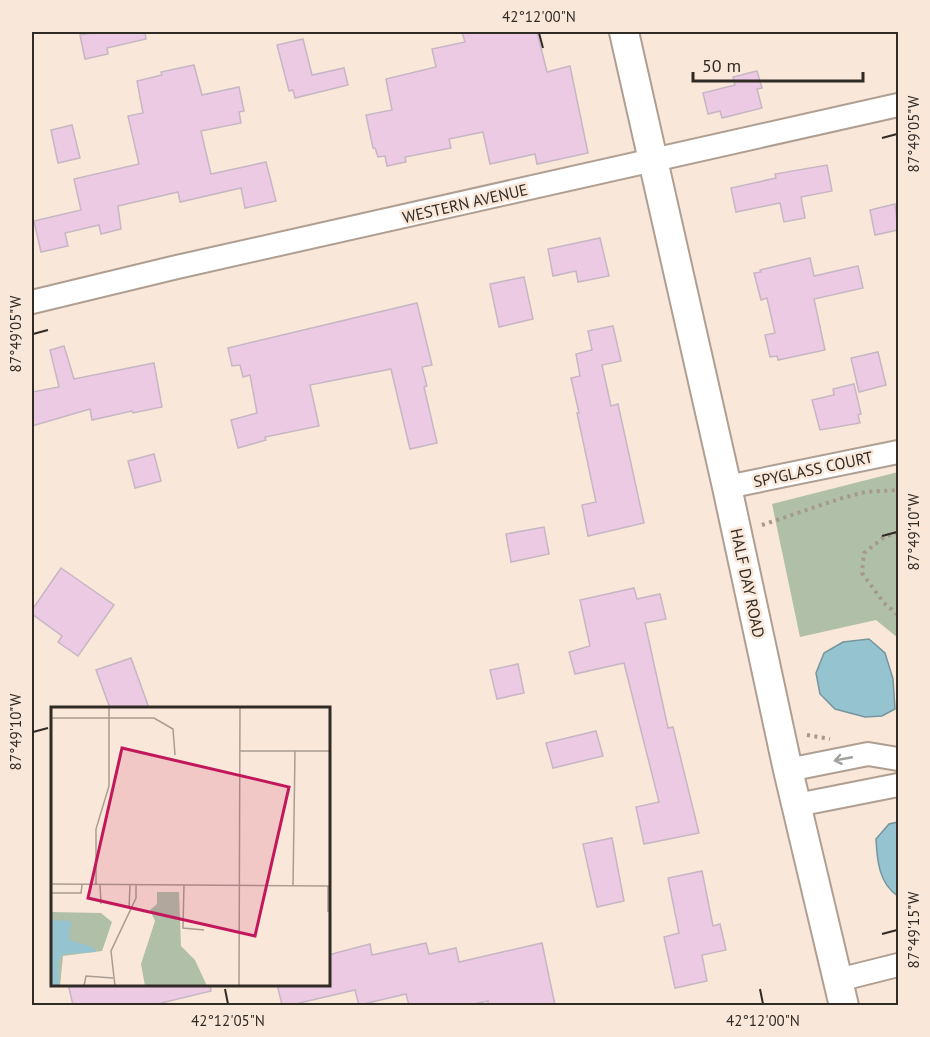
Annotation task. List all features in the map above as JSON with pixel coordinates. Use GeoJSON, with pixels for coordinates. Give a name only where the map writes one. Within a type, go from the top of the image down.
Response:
{"type":"FeatureCollection","features":[{"type":"Feature","properties":{"kind":"main road","name":"HALF DAY ROAD"},"geometry":{"type":"LineString","coordinates":[[624,32],[727,487],[788,770],[841,993]]}},
{"type":"Feature","properties":{"kind":"street","name":"WESTERN AVENUE"},"geometry":{"type":"LineString","coordinates":[[32,302],[177,267],[898,105]]}},
{"type":"Feature","properties":{"kind":"street","name":"SPYGLASS COURT"},"geometry":{"type":"LineString","coordinates":[[727,487],[898,452]]}},
{"type":"Feature","properties":{"kind":"street"},"geometry":{"type":"LineString","coordinates":[[788,770],[868,754],[898,759]]}},
{"type":"Feature","properties":{"kind":"street"},"geometry":{"type":"LineString","coordinates":[[797,805],[898,785]]}},
{"type":"Feature","properties":{"kind":"street"},"geometry":{"type":"LineString","coordinates":[[841,993],[898,965]]}},
{"type":"Feature","properties":{"kind":"path"},"geometry":{"type":"LineString","coordinates":[[762,525],[865,492],[898,490]]}},
{"type":"Feature","properties":{"kind":"path"},"geometry":{"type":"LineString","coordinates":[[898,533],[884,537],[864,554],[862,573],[884,603],[898,615]]}},
{"type":"Feature","properties":{"kind":"green space"},"geometry":{"type":"Polygon","coordinates":[[[898,472],[898,638],[876,620],[800,637],[772,504],[898,472]]]}},
{"type":"Feature","properties":{"kind":"water"},"geometry":{"type":"Polygon","coordinates":[[[869,639],[885,653],[893,679],[895,709],[882,716],[865,717],[835,709],[820,694],[816,673],[824,653],[843,642],[869,639]]]}},
{"type":"Feature","properties":{"kind":"water"},"geometry":{"type":"Polygon","coordinates":[[[898,822],[898,896],[887,885],[880,871],[876,839],[889,824],[898,822]]]}},
{"type":"Feature","properties":{"kind":"building"},"geometry":{"type":"Polygon","coordinates":[[[97,32],[145,32],[146,39],[107,48],[108,54],[85,59],[80,35],[97,32]]]}},
{"type":"Feature","properties":{"kind":"building"},"geometry":{"type":"Polygon","coordinates":[[[462,32],[537,32],[547,72],[570,66],[588,153],[537,164],[535,154],[490,164],[483,132],[449,139],[451,148],[405,157],[406,162],[387,166],[385,156],[378,157],[373,148],[366,115],[392,110],[386,79],[436,67],[432,49],[465,42],[462,32]]]}},
{"type":"Feature","properties":{"kind":"building"},"geometry":{"type":"Polygon","coordinates":[[[303,39],[312,75],[344,68],[348,85],[295,98],[293,90],[289,91],[277,45],[303,39]]]}},
{"type":"Feature","properties":{"kind":"building"},"geometry":{"type":"Polygon","coordinates":[[[194,65],[202,95],[239,87],[244,111],[239,112],[241,123],[201,131],[211,174],[266,162],[276,201],[245,208],[241,188],[180,202],[178,192],[118,206],[121,229],[101,234],[99,225],[65,233],[68,246],[41,252],[34,221],[81,210],[74,179],[139,164],[128,116],[143,113],[137,81],[162,75],[161,72],[194,65]]]}},
{"type":"Feature","properties":{"kind":"building"},"geometry":{"type":"Polygon","coordinates":[[[757,71],[762,88],[757,89],[762,108],[722,118],[720,111],[708,114],[703,93],[735,85],[733,77],[757,71]]]}},
{"type":"Feature","properties":{"kind":"building"},"geometry":{"type":"Polygon","coordinates":[[[72,125],[80,158],[58,163],[51,130],[72,125]]]}},
{"type":"Feature","properties":{"kind":"building"},"geometry":{"type":"Polygon","coordinates":[[[827,165],[832,191],[801,197],[805,218],[784,222],[780,203],[736,212],[731,188],[776,178],[775,174],[827,165]]]}},
{"type":"Feature","properties":{"kind":"building"},"geometry":{"type":"Polygon","coordinates":[[[895,204],[898,230],[875,235],[870,210],[895,204]]]}},
{"type":"Feature","properties":{"kind":"building"},"geometry":{"type":"Polygon","coordinates":[[[600,238],[609,276],[578,282],[576,271],[553,276],[548,249],[600,238]]]}},
{"type":"Feature","properties":{"kind":"building"},"geometry":{"type":"Polygon","coordinates":[[[810,258],[814,276],[858,266],[863,288],[814,299],[825,350],[778,360],[777,356],[770,357],[765,335],[775,333],[767,298],[761,300],[754,273],[810,258]]]}},
{"type":"Feature","properties":{"kind":"building"},"geometry":{"type":"Polygon","coordinates":[[[524,277],[533,319],[499,327],[490,284],[524,277]]]}},
{"type":"Feature","properties":{"kind":"building"},"geometry":{"type":"Polygon","coordinates":[[[417,303],[432,365],[422,367],[427,386],[424,387],[437,443],[410,449],[391,369],[310,385],[319,426],[265,437],[266,440],[238,448],[231,420],[257,413],[250,375],[243,377],[240,365],[232,366],[228,348],[417,303]]]}},
{"type":"Feature","properties":{"kind":"building"},"geometry":{"type":"Polygon","coordinates":[[[613,326],[621,361],[602,365],[611,406],[618,404],[644,523],[588,536],[582,505],[596,502],[571,378],[580,376],[576,354],[592,350],[588,331],[613,326]]]}},
{"type":"Feature","properties":{"kind":"building"},"geometry":{"type":"Polygon","coordinates":[[[64,346],[74,379],[154,363],[162,407],[92,420],[90,409],[32,426],[32,392],[59,387],[50,350],[64,346]]]}},
{"type":"Feature","properties":{"kind":"building"},"geometry":{"type":"Polygon","coordinates":[[[878,352],[886,385],[859,392],[851,358],[878,352]]]}},
{"type":"Feature","properties":{"kind":"building"},"geometry":{"type":"Polygon","coordinates":[[[854,384],[861,414],[858,415],[860,423],[820,430],[812,400],[834,395],[833,389],[854,384]]]}},
{"type":"Feature","properties":{"kind":"building"},"geometry":{"type":"Polygon","coordinates":[[[154,454],[161,481],[135,488],[128,461],[154,454]]]}},
{"type":"Feature","properties":{"kind":"building"},"geometry":{"type":"Polygon","coordinates":[[[544,527],[549,554],[511,562],[506,534],[544,527]]]}},
{"type":"Feature","properties":{"kind":"building"},"geometry":{"type":"Polygon","coordinates":[[[61,568],[114,605],[78,656],[58,642],[62,636],[32,614],[32,610],[61,568]]]}},
{"type":"Feature","properties":{"kind":"building"},"geometry":{"type":"Polygon","coordinates":[[[634,588],[637,599],[660,594],[666,619],[645,623],[668,728],[673,727],[699,833],[644,844],[636,807],[659,802],[624,663],[575,674],[569,652],[590,646],[580,600],[634,588]]]}},
{"type":"Feature","properties":{"kind":"building"},"geometry":{"type":"Polygon","coordinates":[[[131,658],[149,707],[110,707],[96,670],[131,658]]]}},
{"type":"Feature","properties":{"kind":"building"},"geometry":{"type":"Polygon","coordinates":[[[518,664],[524,693],[497,699],[490,670],[518,664]]]}},
{"type":"Feature","properties":{"kind":"building"},"geometry":{"type":"Polygon","coordinates":[[[596,731],[603,756],[553,768],[546,743],[596,731]]]}},
{"type":"Feature","properties":{"kind":"building"},"geometry":{"type":"Polygon","coordinates":[[[612,838],[624,901],[597,907],[583,844],[612,838]]]}},
{"type":"Feature","properties":{"kind":"building"},"geometry":{"type":"Polygon","coordinates":[[[702,871],[713,926],[720,924],[726,950],[702,955],[707,981],[675,988],[664,937],[679,933],[668,878],[702,871]]]}},
{"type":"Feature","properties":{"kind":"building"},"geometry":{"type":"Polygon","coordinates":[[[426,943],[429,954],[456,948],[459,962],[542,943],[555,1005],[488,1005],[488,1001],[469,1005],[409,1005],[406,994],[359,1005],[355,990],[291,1005],[282,1005],[277,986],[330,986],[330,954],[370,944],[372,955],[426,943]]]}},
{"type":"Feature","properties":{"kind":"building"},"geometry":{"type":"Polygon","coordinates":[[[68,986],[210,986],[211,991],[153,1005],[73,1005],[68,986]]]}}]}
